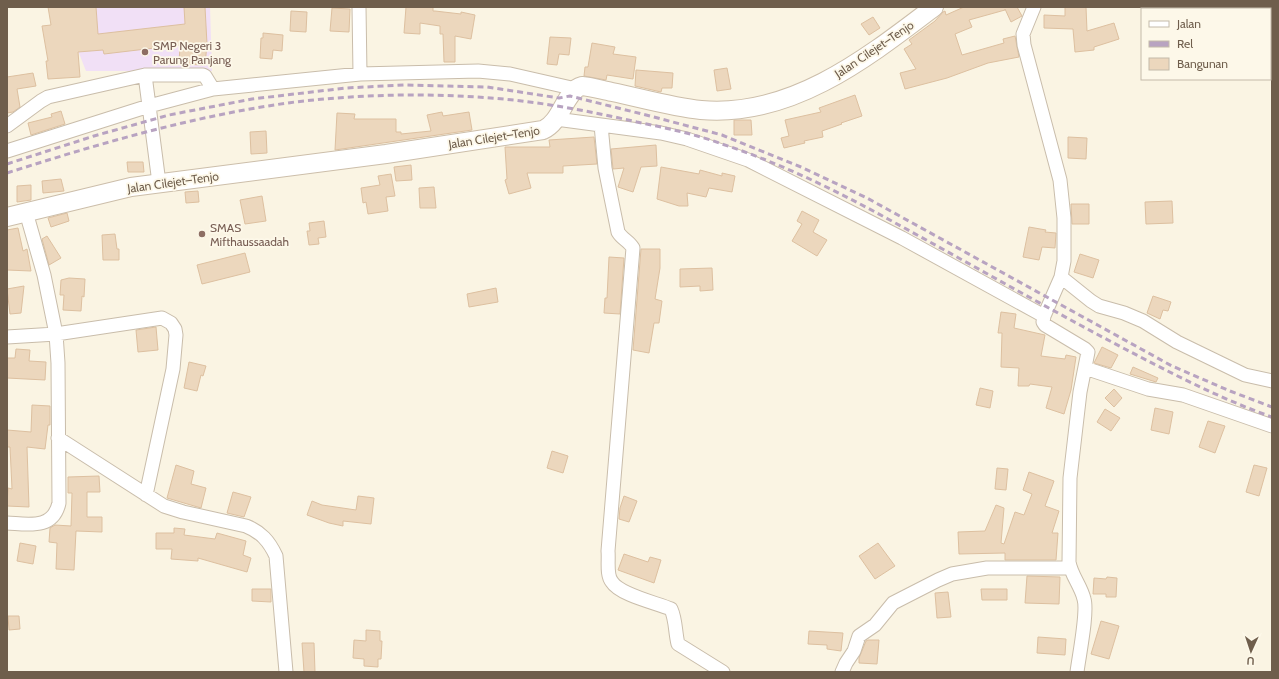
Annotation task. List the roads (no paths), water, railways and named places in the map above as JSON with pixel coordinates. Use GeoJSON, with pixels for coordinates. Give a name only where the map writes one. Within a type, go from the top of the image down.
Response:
{"type":"FeatureCollection","features":[{"type":"Feature","properties":{"kind":"main road","name":"Jalan Cilejet–Tenjo"},"geometry":{"type":"LineString","coordinates":[[7,217],[131,187],[386,154],[538,131],[547,128],[556,120],[576,89],[580,86],[702,110],[722,111],[754,107],[793,96],[842,72],[886,44],[934,7]]}},
{"type":"Feature","properties":{"kind":"street"},"geometry":{"type":"LineString","coordinates":[[359,7],[360,74]]}},
{"type":"Feature","properties":{"kind":"street"},"geometry":{"type":"LineString","coordinates":[[1034,7],[1023,34],[1023,39],[1060,180],[1064,218],[1064,245],[1061,278],[1044,316],[1043,322],[1045,326],[1088,352],[1080,392],[1070,478],[1068,562],[1083,595],[1086,606],[1077,672]]}},
{"type":"Feature","properties":{"kind":"street"},"geometry":{"type":"LineString","coordinates":[[7,151],[149,106],[213,89],[360,74],[478,71],[525,77],[576,89]]}},
{"type":"Feature","properties":{"kind":"street"},"geometry":{"type":"LineString","coordinates":[[7,126],[48,97],[145,75],[203,75],[213,89]]}},
{"type":"Feature","properties":{"kind":"street"},"geometry":{"type":"LineString","coordinates":[[145,75],[159,183]]}},
{"type":"Feature","properties":{"kind":"street"},"geometry":{"type":"LineString","coordinates":[[556,120],[661,133],[687,139],[748,160],[902,238],[1044,316]]}},
{"type":"Feature","properties":{"kind":"street"},"geometry":{"type":"LineString","coordinates":[[601,125],[605,168],[618,232],[622,238],[631,245],[632,248],[608,551],[609,574],[611,582],[618,588],[645,601],[671,609],[674,616],[675,633],[678,644],[723,672]]}},
{"type":"Feature","properties":{"kind":"street"},"geometry":{"type":"LineString","coordinates":[[7,523],[41,523],[51,518],[56,511],[58,503],[58,363],[56,334],[44,275],[26,212]]}},
{"type":"Feature","properties":{"kind":"street"},"geometry":{"type":"LineString","coordinates":[[1061,278],[1099,306],[1124,313],[1143,321],[1177,342],[1245,375],[1272,381]]}},
{"type":"Feature","properties":{"kind":"street"},"geometry":{"type":"LineString","coordinates":[[7,337],[56,334],[162,318],[171,324],[176,335],[173,369],[146,496]]}},
{"type":"Feature","properties":{"kind":"street"},"geometry":{"type":"LineString","coordinates":[[1085,368],[1148,389],[1183,395],[1272,426]]}},
{"type":"Feature","properties":{"kind":"street"},"geometry":{"type":"LineString","coordinates":[[58,438],[146,496],[164,506],[183,512],[246,526],[254,529],[263,536],[271,546],[276,556],[286,672]]}},
{"type":"Feature","properties":{"kind":"street"},"geometry":{"type":"LineString","coordinates":[[842,672],[854,651],[859,636],[875,625],[893,603],[938,580],[952,574],[987,568],[1070,568]]}},
{"type":"Feature","properties":{"kind":"railway"},"geometry":{"type":"LineString","coordinates":[[7,164],[94,136],[169,115],[252,99],[346,88],[404,85],[487,87],[559,98],[570,96],[722,135],[801,167],[867,198],[1172,366],[1272,407]]}},
{"type":"Feature","properties":{"kind":"railway"},"geometry":{"type":"LineString","coordinates":[[7,173],[78,151],[186,122],[222,114],[295,102],[363,96],[431,95],[497,98],[578,110],[701,137],[744,151],[786,168],[868,208],[1065,317],[1161,368],[1197,386],[1272,417]]}},
{"type":"Feature","properties":{"kind":"place","name":"SMP Negeri 3 Parung Panjang"},"geometry":{"type":"Point","coordinates":[145,52]}},
{"type":"Feature","properties":{"kind":"place","name":"SMAS Mifthaussaadah"},"geometry":{"type":"Point","coordinates":[202,234]}}]}
